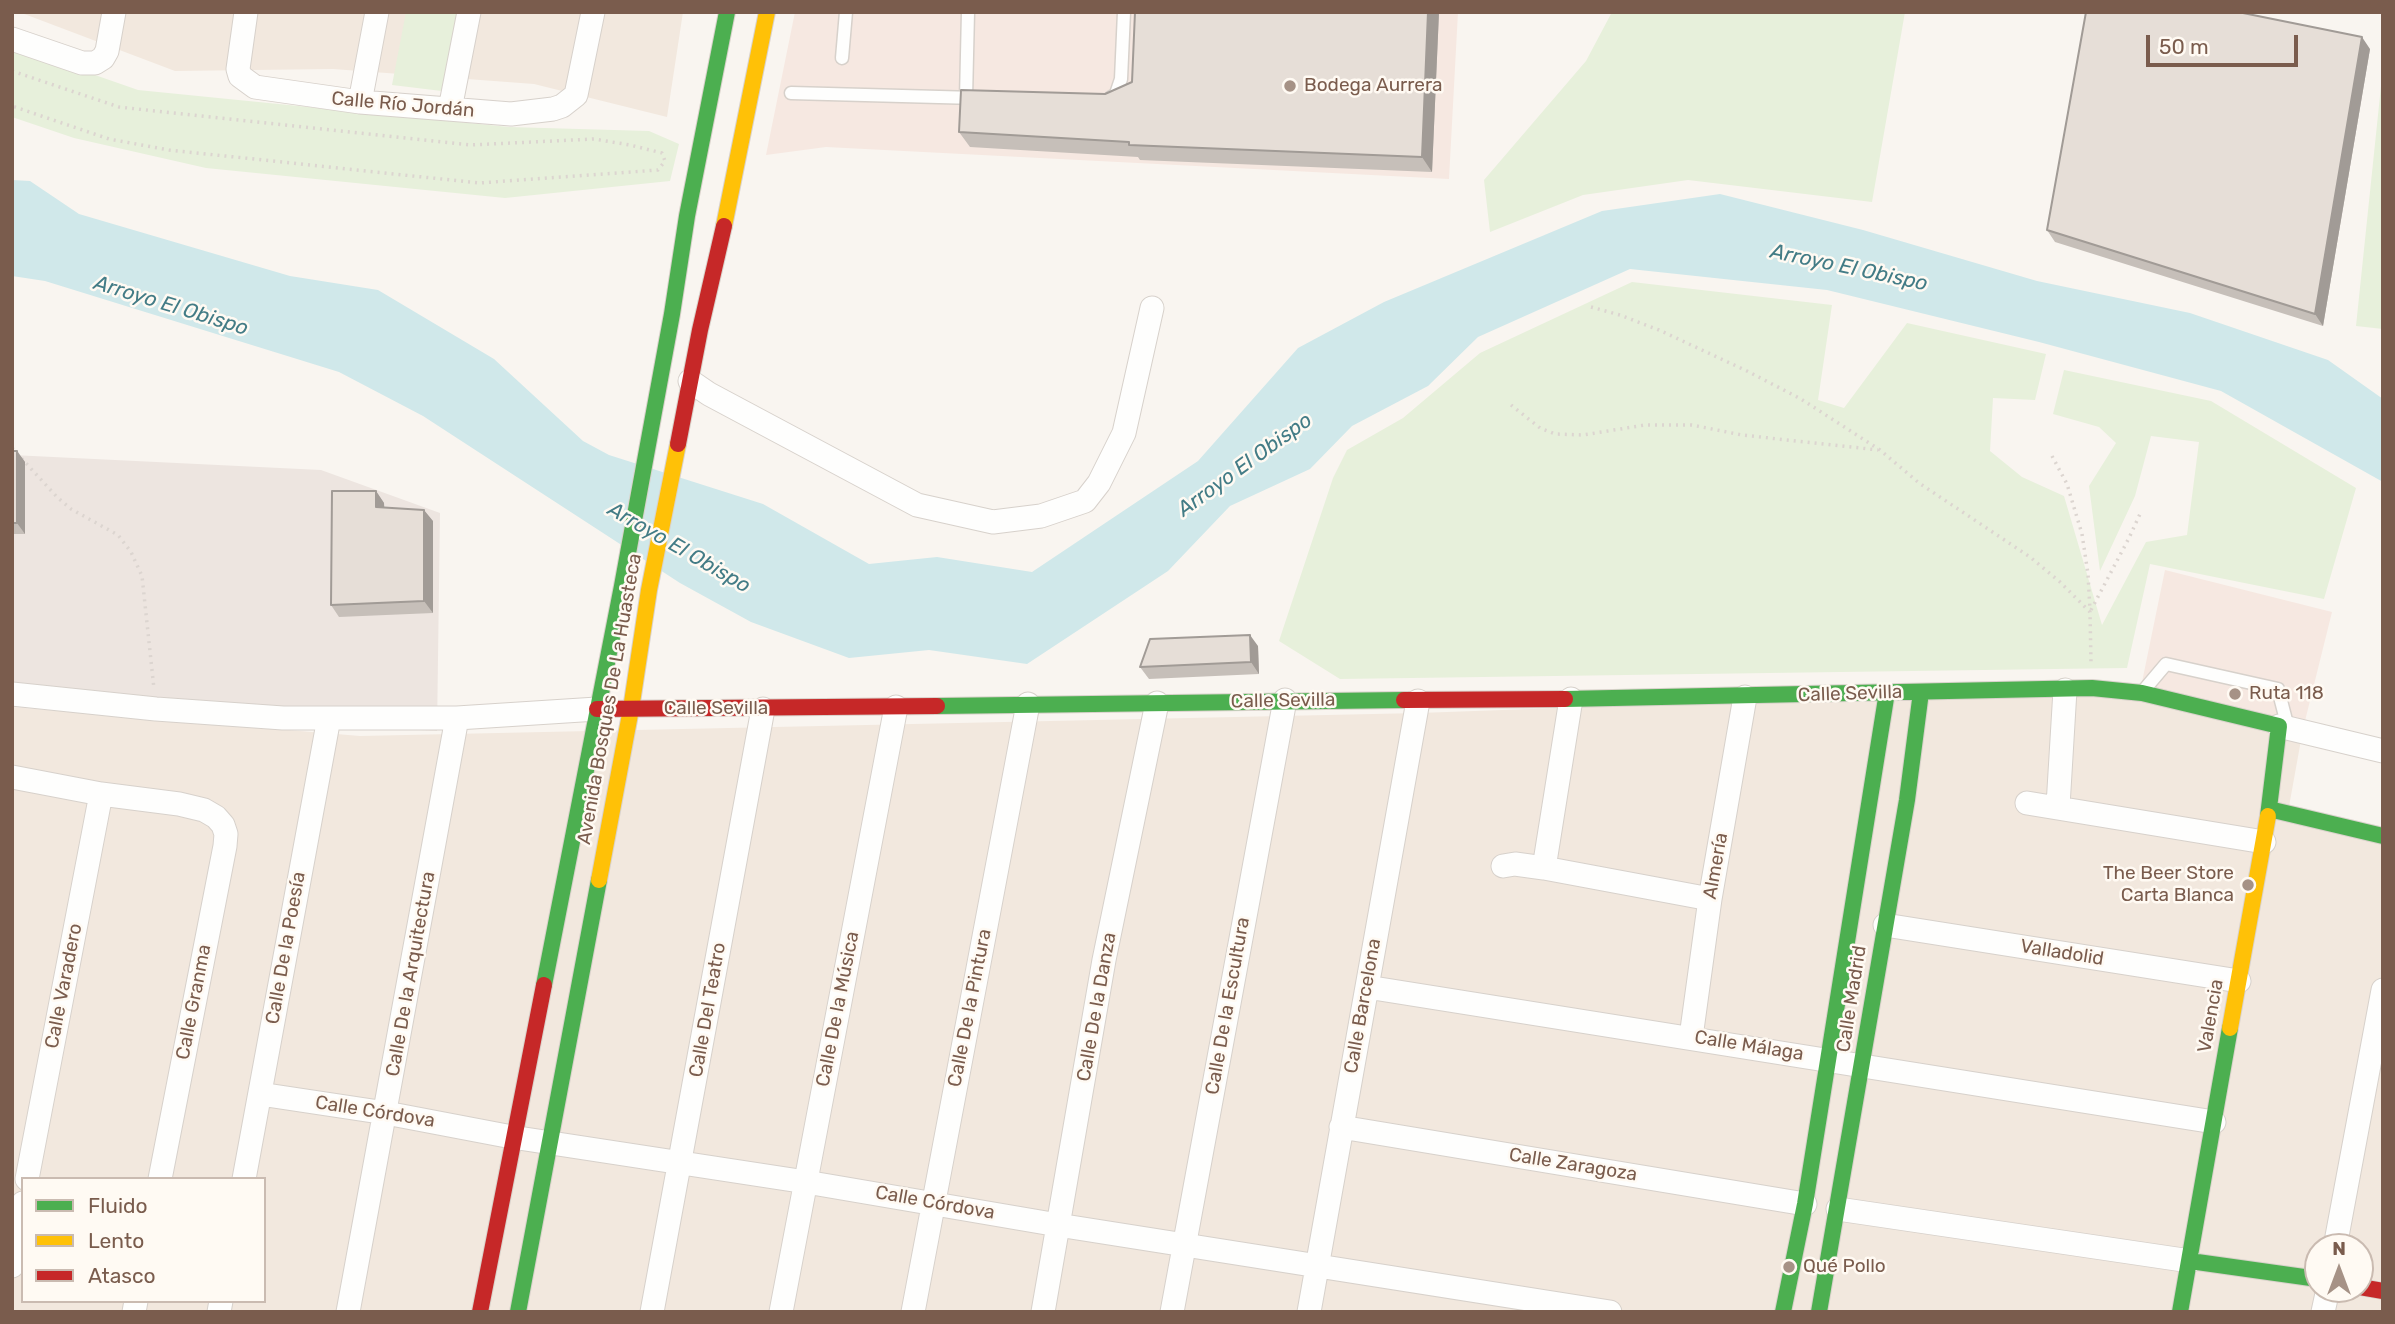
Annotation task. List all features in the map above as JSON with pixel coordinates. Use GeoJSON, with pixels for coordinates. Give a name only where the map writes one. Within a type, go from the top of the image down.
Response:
{"type":"FeatureCollection","features":[{"type":"Feature","properties":{"kind":"street"},"geometry":{"type":"LineString","coordinates":[[12,39],[82,63],[95,63],[103,58],[107,51],[114,12]]}},
{"type":"Feature","properties":{"kind":"street","name":"Calle Río Jordán"},"geometry":{"type":"LineString","coordinates":[[246,12],[238,69],[240,76],[255,87],[360,102],[511,114],[553,110],[573,99],[579,83],[593,12]]}},
{"type":"Feature","properties":{"kind":"street"},"geometry":{"type":"LineString","coordinates":[[360,102],[377,12]]}},
{"type":"Feature","properties":{"kind":"street"},"geometry":{"type":"LineString","coordinates":[[450,110],[469,12]]}},
{"type":"Feature","properties":{"kind":"street","name":"Avenida Bosques De La Huasteca"},"geometry":{"type":"LineString","coordinates":[[480,1312],[512,1137],[622,586],[665,356],[687,216],[727,12]]}},
{"type":"Feature","properties":{"kind":"street","name":"Avenida Bosques De La Huasteca"},"geometry":{"type":"LineString","coordinates":[[518,1312],[631,709],[649,590],[767,12]]}},
{"type":"Feature","properties":{"kind":"street"},"geometry":{"type":"LineString","coordinates":[[665,356],[690,382],[709,394],[917,505],[993,522],[1041,516],[1085,501],[1099,483],[1124,433],[1152,308]]}},
{"type":"Feature","properties":{"kind":"street","name":"Calle Sevilla"},"geometry":{"type":"LineString","coordinates":[[12,694],[156,709],[283,718],[457,718],[597,709],[763,709],[1284,699],[1418,701],[1745,697],[2092,688],[2142,693],[2284,728]]}},
{"type":"Feature","properties":{"kind":"street"},"geometry":{"type":"LineString","coordinates":[[2058,806],[2065,690]]}},
{"type":"Feature","properties":{"kind":"street","name":"Calle Madrid"},"geometry":{"type":"LineString","coordinates":[[1783,1312],[1805,1204],[1887,692]]}},
{"type":"Feature","properties":{"kind":"street","name":"Calle Madrid"},"geometry":{"type":"LineString","coordinates":[[1819,1312],[1907,800],[1921,692]]}},
{"type":"Feature","properties":{"kind":"street","name":"Almería"},"geometry":{"type":"LineString","coordinates":[[1691,1037],[1710,900],[1745,697]]}},
{"type":"Feature","properties":{"kind":"street","name":"Calle De la Escultura"},"geometry":{"type":"LineString","coordinates":[[1172,1312],[1284,699]]}},
{"type":"Feature","properties":{"kind":"street"},"geometry":{"type":"LineString","coordinates":[[1545,868],[1571,699]]}},
{"type":"Feature","properties":{"kind":"street","name":"Calle Barcelona"},"geometry":{"type":"LineString","coordinates":[[1308,1312],[1418,701]]}},
{"type":"Feature","properties":{"kind":"street","name":"Calle De la Danza"},"geometry":{"type":"LineString","coordinates":[[1042,1312],[1104,960],[1157,703]]}},
{"type":"Feature","properties":{"kind":"street","name":"Calle De la Pintura"},"geometry":{"type":"LineString","coordinates":[[913,1312],[1028,704]]}},
{"type":"Feature","properties":{"kind":"street","name":"Calle De la Música"},"geometry":{"type":"LineString","coordinates":[[781,1312],[896,707]]}},
{"type":"Feature","properties":{"kind":"street","name":"Calle Del Teatro"},"geometry":{"type":"LineString","coordinates":[[652,1312],[763,709]]}},
{"type":"Feature","properties":{"kind":"street","name":"Calle De la Poesía"},"geometry":{"type":"LineString","coordinates":[[244,1177],[329,718]]}},
{"type":"Feature","properties":{"kind":"street","name":"Calle De la Arquitectura"},"geometry":{"type":"LineString","coordinates":[[348,1312],[457,718]]}},
{"type":"Feature","properties":{"kind":"street"},"geometry":{"type":"LineString","coordinates":[[2284,728],[2383,751]]}},
{"type":"Feature","properties":{"kind":"street","name":"Valencia"},"geometry":{"type":"LineString","coordinates":[[2180,1312],[2284,728]]}},
{"type":"Feature","properties":{"kind":"street"},"geometry":{"type":"LineString","coordinates":[[12,777],[101,794]]}},
{"type":"Feature","properties":{"kind":"street","name":"Calle Granma"},"geometry":{"type":"LineString","coordinates":[[101,794],[204,810],[216,817],[226,834],[160,1177]]}},
{"type":"Feature","properties":{"kind":"street","name":"Calle Varadero"},"geometry":{"type":"LineString","coordinates":[[27,1177],[101,794]]}},
{"type":"Feature","properties":{"kind":"street"},"geometry":{"type":"LineString","coordinates":[[2027,803],[2264,842]]}},
{"type":"Feature","properties":{"kind":"street"},"geometry":{"type":"LineString","coordinates":[[2269,809],[2383,836]]}},
{"type":"Feature","properties":{"kind":"street"},"geometry":{"type":"LineString","coordinates":[[1509,865],[1545,868],[1710,900]]}},
{"type":"Feature","properties":{"kind":"street","name":"Valladolid"},"geometry":{"type":"LineString","coordinates":[[1885,925],[2239,981]]}},
{"type":"Feature","properties":{"kind":"street","name":"Calle Málaga"},"geometry":{"type":"LineString","coordinates":[[1367,987],[2214,1122]]}},
{"type":"Feature","properties":{"kind":"street"},"geometry":{"type":"LineString","coordinates":[[2338,1233],[2383,990]]}},
{"type":"Feature","properties":{"kind":"street","name":"Calle Córdova"},"geometry":{"type":"LineString","coordinates":[[260,1094],[386,1112],[512,1137],[1610,1312]]}},
{"type":"Feature","properties":{"kind":"street","name":"Calle Zaragoza"},"geometry":{"type":"LineString","coordinates":[[1341,1127],[1805,1204]]}},
{"type":"Feature","properties":{"kind":"street"},"geometry":{"type":"LineString","coordinates":[[12,1266],[15,1226],[21,1209]]}},
{"type":"Feature","properties":{"kind":"street"},"geometry":{"type":"LineString","coordinates":[[1838,1209],[2304,1277]]}},
{"type":"Feature","properties":{"kind":"lane"},"geometry":{"type":"LineString","coordinates":[[842,58],[846,12]]}},
{"type":"Feature","properties":{"kind":"lane"},"geometry":{"type":"LineString","coordinates":[[966,98],[968,12]]}},
{"type":"Feature","properties":{"kind":"lane"},"geometry":{"type":"LineString","coordinates":[[1091,99],[1112,97],[1119,90],[1124,12]]}},
{"type":"Feature","properties":{"kind":"lane"},"geometry":{"type":"LineString","coordinates":[[791,93],[993,98]]}},
{"type":"Feature","properties":{"kind":"lane"},"geometry":{"type":"LineString","coordinates":[[2142,693],[2166,664],[2278,689],[2284,728]]}},
{"type":"Feature","properties":{"kind":"path"},"geometry":{"type":"LineString","coordinates":[[12,72],[119,107],[470,145],[594,139],[662,153],[665,161],[658,170],[479,183],[169,150],[109,139],[12,106]]}},
{"type":"Feature","properties":{"kind":"path"},"geometry":{"type":"LineString","coordinates":[[1591,307],[1659,330],[1801,399],[1880,450],[1949,504],[2030,557],[2090,612]]}},
{"type":"Feature","properties":{"kind":"path"},"geometry":{"type":"LineString","coordinates":[[1511,405],[1540,428],[1556,434],[1583,435],[1645,425],[1692,425],[1742,435],[1880,450]]}},
{"type":"Feature","properties":{"kind":"path"},"geometry":{"type":"LineString","coordinates":[[12,448],[71,509],[118,535],[131,552],[142,576],[147,607],[156,709]]}},
{"type":"Feature","properties":{"kind":"path"},"geometry":{"type":"LineString","coordinates":[[2052,456],[2067,484],[2082,534],[2088,574],[2092,688]]}},
{"type":"Feature","properties":{"kind":"path"},"geometry":{"type":"LineString","coordinates":[[2090,612],[2140,514]]}},
{"type":"Feature","properties":{"kind":"shaded area"},"geometry":{"type":"Polygon","coordinates":[[[19,12],[683,12],[667,117],[534,84],[333,69],[175,71],[19,12]]]}},
{"type":"Feature","properties":{"kind":"shaded area"},"geometry":{"type":"Polygon","coordinates":[[[795,12],[1458,12],[1449,179],[826,147],[766,155],[795,12]]]}},
{"type":"Feature","properties":{"kind":"shaded area"},"geometry":{"type":"Polygon","coordinates":[[[12,455],[321,470],[440,513],[437,731],[12,707],[12,455]]]}},
{"type":"Feature","properties":{"kind":"shaded area","name":"Ruta 118"},"geometry":{"type":"Polygon","coordinates":[[[2165,570],[2332,612],[2303,729],[2141,687],[2165,570]]]}},
{"type":"Feature","properties":{"kind":"shaded area"},"geometry":{"type":"Polygon","coordinates":[[[2141,687],[2303,729],[2288,812],[2383,832],[2383,1312],[12,1312],[12,707],[360,736],[1419,713],[2141,687]]]}},
{"type":"Feature","properties":{"kind":"green space"},"geometry":{"type":"Polygon","coordinates":[[[406,12],[465,12],[450,92],[392,85],[406,12]]]}},
{"type":"Feature","properties":{"kind":"green space"},"geometry":{"type":"Polygon","coordinates":[[[1612,12],[1905,12],[1872,202],[1688,180],[1583,195],[1490,232],[1484,180],[1586,61],[1612,12]]]}},
{"type":"Feature","properties":{"kind":"green space"},"geometry":{"type":"Polygon","coordinates":[[[12,46],[138,90],[509,127],[649,131],[679,144],[670,181],[505,198],[206,168],[74,138],[12,117],[12,46]]]}},
{"type":"Feature","properties":{"kind":"green space"},"geometry":{"type":"Polygon","coordinates":[[[2383,67],[2383,329],[2356,326],[2383,67]]]}},
{"type":"Feature","properties":{"kind":"green space"},"geometry":{"type":"Polygon","coordinates":[[[1632,282],[1832,305],[1818,400],[1844,408],[1907,323],[2046,354],[2035,400],[1993,398],[1990,451],[2022,477],[2064,496],[2102,625],[2146,542],[2187,535],[2199,442],[2151,436],[2135,496],[2100,571],[2089,486],[2116,443],[2099,427],[2053,414],[2064,370],[2211,401],[2356,488],[2324,599],[2150,564],[2127,668],[1340,679],[1279,641],[1333,478],[1347,450],[1403,418],[1480,353],[1632,282]]]}},
{"type":"Feature","properties":{"kind":"water","name":"Arroyo El Obispo"},"geometry":{"type":"Polygon","coordinates":[[[12,180],[30,181],[79,214],[290,276],[378,290],[494,359],[583,441],[609,455],[763,504],[869,564],[937,557],[1032,572],[1198,461],[1298,348],[1384,302],[1602,211],[1720,194],[1863,230],[2037,281],[2190,313],[2328,360],[2383,399],[2383,482],[2221,391],[2039,342],[1827,290],[1630,269],[1478,337],[1428,386],[1352,426],[1310,469],[1230,506],[1168,571],[1027,664],[929,650],[849,658],[751,622],[680,583],[423,416],[339,372],[45,281],[12,276],[12,180]]]}},
{"type":"Feature","properties":{"kind":"building","name":"Bodega Aurrera"},"geometry":{"type":"Polygon","coordinates":[[[1135,12],[1428,12],[1422,157],[1129,145],[1129,142],[959,132],[961,90],[1105,94],[1132,82],[1135,12]]]}},
{"type":"Feature","properties":{"kind":"building"},"geometry":{"type":"Polygon","coordinates":[[[2086,12],[2238,12],[2362,37],[2315,314],[2047,230],[2086,12]]]}},
{"type":"Feature","properties":{"kind":"building"},"geometry":{"type":"Polygon","coordinates":[[[12,451],[17,451],[17,523],[12,523],[12,451]]]}},
{"type":"Feature","properties":{"kind":"building"},"geometry":{"type":"Polygon","coordinates":[[[332,491],[376,491],[376,507],[424,510],[424,601],[331,605],[332,491]]]}},
{"type":"Feature","properties":{"kind":"building"},"geometry":{"type":"Polygon","coordinates":[[[1250,635],[1251,662],[1140,667],[1150,639],[1250,635]]]}},
{"type":"Feature","properties":{"kind":"traffic: fast"},"geometry":{"type":"LineString","coordinates":[[544,985],[622,586],[672,314],[687,216],[727,12]]}},
{"type":"Feature","properties":{"kind":"traffic: fast"},"geometry":{"type":"LineString","coordinates":[[1565,699],[2092,688],[2142,693],[2279,726],[2268,816]]}},
{"type":"Feature","properties":{"kind":"traffic: fast"},"geometry":{"type":"LineString","coordinates":[[1783,1312],[1805,1204],[1887,692]]}},
{"type":"Feature","properties":{"kind":"traffic: fast"},"geometry":{"type":"LineString","coordinates":[[1819,1312],[1907,800],[1921,692]]}},
{"type":"Feature","properties":{"kind":"traffic: fast"},"geometry":{"type":"LineString","coordinates":[[937,706],[1404,700]]}},
{"type":"Feature","properties":{"kind":"traffic: fast"},"geometry":{"type":"LineString","coordinates":[[2269,809],[2383,836]]}},
{"type":"Feature","properties":{"kind":"traffic: fast"},"geometry":{"type":"LineString","coordinates":[[518,1312],[599,880]]}},
{"type":"Feature","properties":{"kind":"traffic: fast"},"geometry":{"type":"LineString","coordinates":[[2180,1312],[2230,1028]]}},
{"type":"Feature","properties":{"kind":"traffic: fast"},"geometry":{"type":"LineString","coordinates":[[2190,1261],[2304,1277]]}},
{"type":"Feature","properties":{"kind":"traffic: slow"},"geometry":{"type":"LineString","coordinates":[[724,226],[767,12]]}},
{"type":"Feature","properties":{"kind":"traffic: slow"},"geometry":{"type":"LineString","coordinates":[[599,880],[631,709],[649,590],[678,444]]}},
{"type":"Feature","properties":{"kind":"traffic: slow"},"geometry":{"type":"LineString","coordinates":[[2230,1028],[2268,816]]}},
{"type":"Feature","properties":{"kind":"traffic: jam"},"geometry":{"type":"LineString","coordinates":[[678,444],[724,226]]}},
{"type":"Feature","properties":{"kind":"traffic: jam"},"geometry":{"type":"LineString","coordinates":[[1404,700],[1565,699]]}},
{"type":"Feature","properties":{"kind":"traffic: jam"},"geometry":{"type":"LineString","coordinates":[[597,709],[937,706]]}},
{"type":"Feature","properties":{"kind":"traffic: jam"},"geometry":{"type":"LineString","coordinates":[[480,1312],[544,985]]}},
{"type":"Feature","properties":{"kind":"traffic: jam"},"geometry":{"type":"LineString","coordinates":[[2374,1289],[2383,1291]]}},
{"type":"Feature","properties":{"kind":"place","name":"Bodega Aurrera"},"geometry":{"type":"Point","coordinates":[1290,86]}},
{"type":"Feature","properties":{"kind":"place","name":"Ruta 118"},"geometry":{"type":"Point","coordinates":[2235,694]}},
{"type":"Feature","properties":{"kind":"place","name":"The Beer Store Carta Blanca"},"geometry":{"type":"Point","coordinates":[2248,885]}},
{"type":"Feature","properties":{"kind":"place","name":"Qué Pollo"},"geometry":{"type":"Point","coordinates":[1789,1267]}}]}
